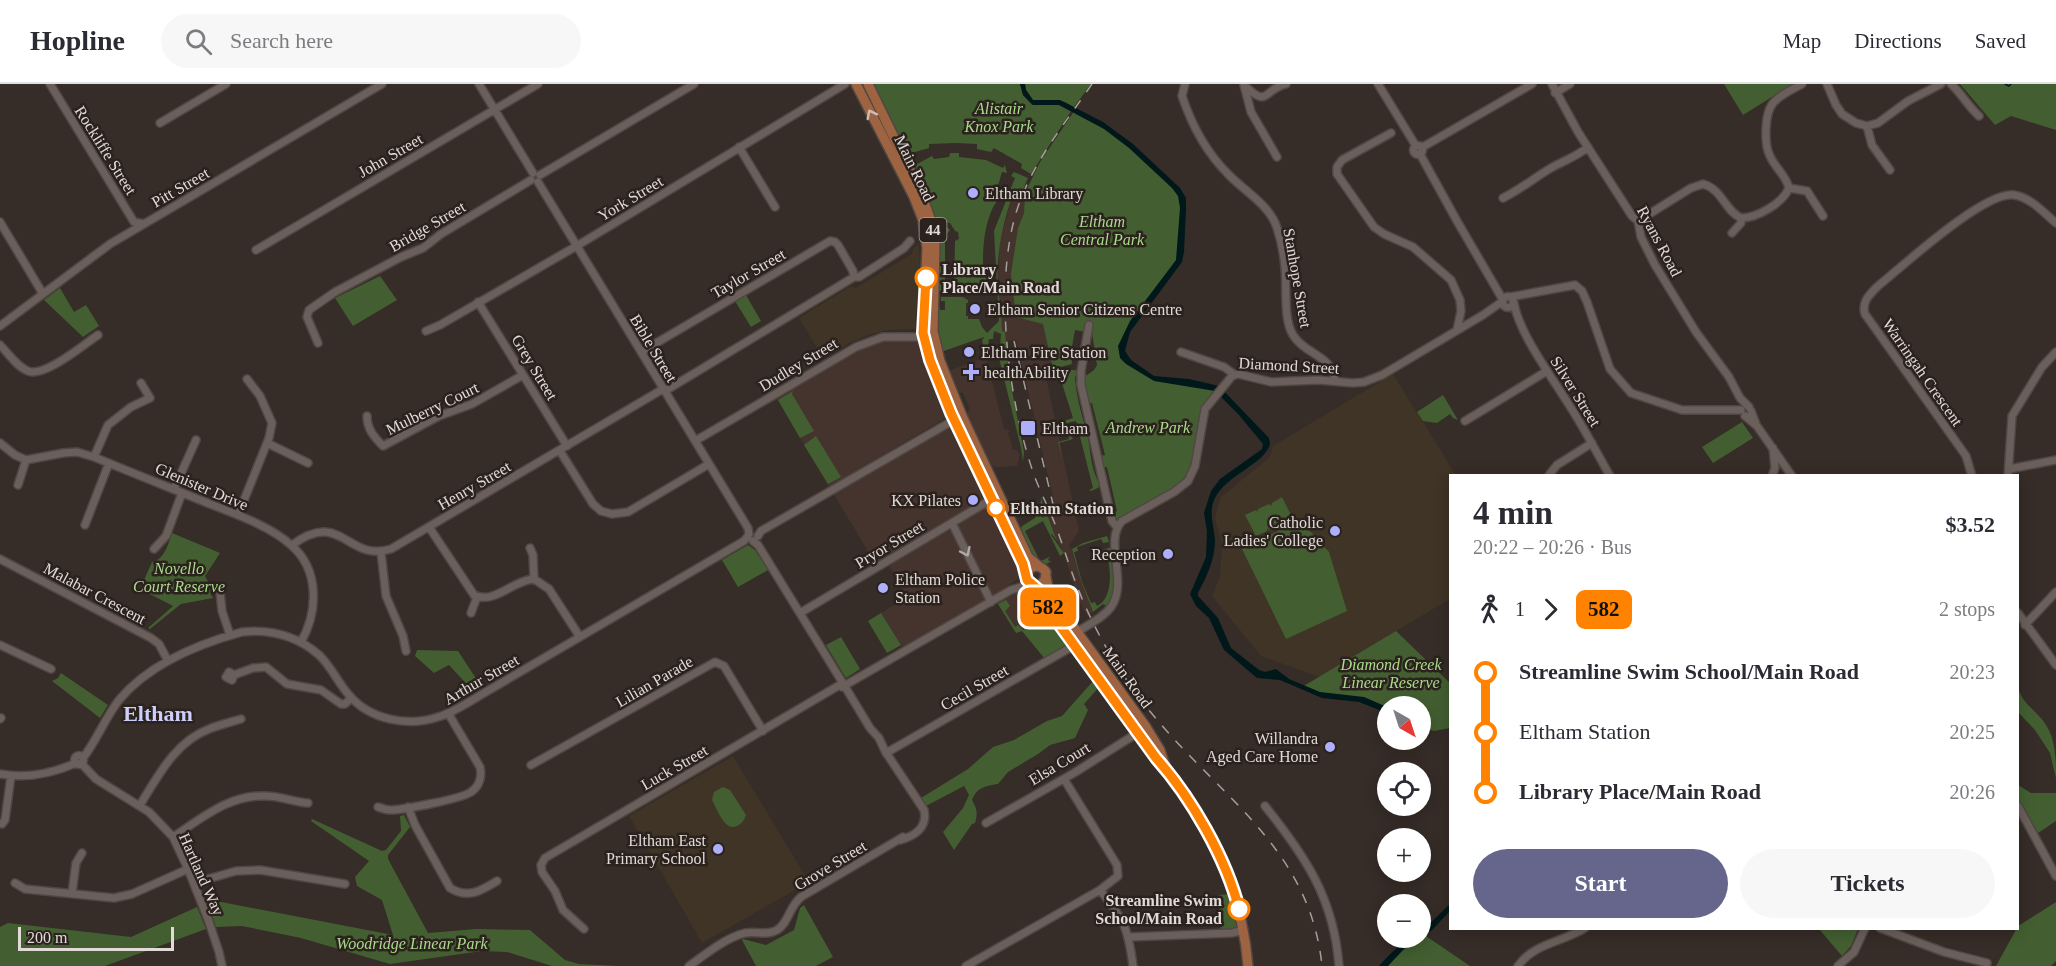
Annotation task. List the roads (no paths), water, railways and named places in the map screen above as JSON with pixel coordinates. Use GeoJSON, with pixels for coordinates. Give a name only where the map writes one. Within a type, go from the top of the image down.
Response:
{"type":"FeatureCollection","features":[{"type":"Feature","properties":{"kind":"main road","name":"Main Road"},"geometry":{"type":"LineString","coordinates":[[856,84],[925,202],[933,227],[935,245],[929,337]]}},
{"type":"Feature","properties":{"kind":"main road","name":"Main Road"},"geometry":{"type":"LineString","coordinates":[[868,84],[904,164],[923,220],[927,243],[929,337],[940,361],[955,415],[1029,580],[1041,592],[1053,616],[1076,638]]}},
{"type":"Feature","properties":{"kind":"main road"},"geometry":{"type":"LineString","coordinates":[[923,220],[933,227]]}},
{"type":"Feature","properties":{"kind":"main road","name":"Main Road"},"geometry":{"type":"LineString","coordinates":[[955,415],[989,473],[1028,556],[1040,567]]}},
{"type":"Feature","properties":{"kind":"main road"},"geometry":{"type":"LineString","coordinates":[[987,490],[989,473]]}},
{"type":"Feature","properties":{"kind":"main road"},"geometry":{"type":"LineString","coordinates":[[1001,517],[1013,523]]}},
{"type":"Feature","properties":{"kind":"main road"},"geometry":{"type":"LineString","coordinates":[[1040,567],[1031,568],[1029,580],[1041,585],[1046,576]]}},
{"type":"Feature","properties":{"kind":"main road","name":"44"},"geometry":{"type":"LineString","coordinates":[[1040,567],[1044,569],[1046,576]]}},
{"type":"Feature","properties":{"kind":"main road","name":"Main Road"},"geometry":{"type":"LineString","coordinates":[[1046,576],[1050,593],[1076,638],[1142,730],[1160,750],[1166,766],[1221,859],[1234,891],[1244,930],[1248,966]]}},
{"type":"Feature","properties":{"kind":"street","name":"Rockliffe Street"},"geometry":{"type":"LineString","coordinates":[[50,84],[134,222],[144,224]]}},
{"type":"Feature","properties":{"kind":"street"},"geometry":{"type":"LineString","coordinates":[[160,123],[226,84]]}},
{"type":"Feature","properties":{"kind":"street","name":"Pitt Street"},"geometry":{"type":"LineString","coordinates":[[0,326],[110,244],[382,84]]}},
{"type":"Feature","properties":{"kind":"street","name":"Bible Street"},"geometry":{"type":"LineString","coordinates":[[479,84],[870,728],[875,740],[886,752],[924,810],[923,819]]}},
{"type":"Feature","properties":{"kind":"street","name":"John Street"},"geometry":{"type":"LineString","coordinates":[[256,250],[538,84]]}},
{"type":"Feature","properties":{"kind":"street","name":"Bridge Street"},"geometry":{"type":"LineString","coordinates":[[318,344],[307,314],[334,292],[423,248],[441,234],[535,177],[694,84]]}},
{"type":"Feature","properties":{"kind":"street","name":"York Street"},"geometry":{"type":"LineString","coordinates":[[426,331],[577,245],[845,84]]}},
{"type":"Feature","properties":{"kind":"street"},"geometry":{"type":"LineString","coordinates":[[1244,85],[1263,98],[1278,86],[1286,84]]}},
{"type":"Feature","properties":{"kind":"street"},"geometry":{"type":"LineString","coordinates":[[1378,84],[1419,149],[1457,221],[1508,302]]}},
{"type":"Feature","properties":{"kind":"street"},"geometry":{"type":"LineString","coordinates":[[1419,149],[1532,84]]}},
{"type":"Feature","properties":{"kind":"street","name":"Ryans Road"},"geometry":{"type":"LineString","coordinates":[[1546,84],[1555,94],[1632,216],[1638,221],[1641,237],[1655,265],[1696,332],[1729,377],[1746,411]]}},
{"type":"Feature","properties":{"kind":"street","name":"Ryans Road"},"geometry":{"type":"LineString","coordinates":[[1552,84],[1555,94]]}},
{"type":"Feature","properties":{"kind":"street"},"geometry":{"type":"LineString","coordinates":[[1555,94],[1570,84]]}},
{"type":"Feature","properties":{"kind":"street"},"geometry":{"type":"LineString","coordinates":[[1638,221],[1691,188],[1703,184],[1714,189],[1731,212],[1741,218],[1747,218],[1784,198],[1789,188],[1784,176],[1768,154],[1767,117],[1775,100],[1802,84]]}},
{"type":"Feature","properties":{"kind":"street"},"geometry":{"type":"LineString","coordinates":[[1827,84],[1838,109],[1851,120],[1867,126],[1878,123],[1908,101],[1941,84]]}},
{"type":"Feature","properties":{"kind":"street"},"geometry":{"type":"LineString","coordinates":[[1951,84],[1978,116]]}},
{"type":"Feature","properties":{"kind":"street"},"geometry":{"type":"LineString","coordinates":[[1244,85],[1251,112],[1277,157]]}},
{"type":"Feature","properties":{"kind":"street","name":"Stanhope Street"},"geometry":{"type":"LineString","coordinates":[[1184,86],[1183,101],[1208,152],[1274,221],[1284,261],[1291,333],[1300,343],[1330,366],[1335,380]]}},
{"type":"Feature","properties":{"kind":"street"},"geometry":{"type":"LineString","coordinates":[[1867,126],[1872,145],[1890,170]]}},
{"type":"Feature","properties":{"kind":"street"},"geometry":{"type":"LineString","coordinates":[[1391,133],[1342,160],[1337,167],[1337,174],[1374,227],[1413,247],[1451,280],[1460,300],[1461,311],[1457,330]]}},
{"type":"Feature","properties":{"kind":"street"},"geometry":{"type":"LineString","coordinates":[[739,147],[775,207]]}},
{"type":"Feature","properties":{"kind":"street"},"geometry":{"type":"LineString","coordinates":[[1503,198],[1526,187],[1588,147]]}},
{"type":"Feature","properties":{"kind":"street"},"geometry":{"type":"LineString","coordinates":[[1789,188],[1808,191],[1823,216]]}},
{"type":"Feature","properties":{"kind":"street","name":"Warringah Crescent"},"geometry":{"type":"LineString","coordinates":[[1971,474],[1966,456],[1867,317],[1864,305],[1878,286],[1962,218],[1996,199],[2018,195],[2056,223]]}},
{"type":"Feature","properties":{"kind":"street"},"geometry":{"type":"LineString","coordinates":[[1732,233],[1741,223],[1741,218]]}},
{"type":"Feature","properties":{"kind":"street"},"geometry":{"type":"LineString","coordinates":[[0,222],[43,294]]}},
{"type":"Feature","properties":{"kind":"street","name":"Taylor Street"},"geometry":{"type":"LineString","coordinates":[[641,352],[830,241],[838,245],[854,271],[854,277]]}},
{"type":"Feature","properties":{"kind":"street","name":"Henry Street"},"geometry":{"type":"LineString","coordinates":[[381,552],[391,549],[560,451],[854,277],[859,277],[904,248],[910,241]]}},
{"type":"Feature","properties":{"kind":"street","name":"Diamond Street"},"geometry":{"type":"LineString","coordinates":[[1117,527],[1122,521],[1174,492],[1188,481],[1195,466],[1202,419],[1209,403],[1232,377],[1271,382],[1335,380],[1343,383],[1359,383],[1382,375],[1483,315],[1526,294],[1575,285],[1579,287],[1587,302],[1610,369],[1631,393],[1682,410],[1746,411]]}},
{"type":"Feature","properties":{"kind":"street","name":"Grey Street"},"geometry":{"type":"LineString","coordinates":[[478,302],[516,360],[567,446]]}},
{"type":"Feature","properties":{"kind":"street","name":"Silver Street"},"geometry":{"type":"LineString","coordinates":[[1508,302],[1609,474]]}},
{"type":"Feature","properties":{"kind":"street"},"geometry":{"type":"LineString","coordinates":[[1076,638],[1106,613],[1115,599],[1118,571],[1114,538],[1117,527],[1112,521],[1081,385],[1089,325]]}},
{"type":"Feature","properties":{"kind":"street"},"geometry":{"type":"LineString","coordinates":[[0,345],[24,369],[34,373],[47,370],[98,335]]}},
{"type":"Feature","properties":{"kind":"street","name":"Dudley Street"},"geometry":{"type":"LineString","coordinates":[[695,441],[855,347],[883,337],[929,337]]}},
{"type":"Feature","properties":{"kind":"street"},"geometry":{"type":"LineString","coordinates":[[1181,352],[1224,367],[1232,377]]}},
{"type":"Feature","properties":{"kind":"street"},"geometry":{"type":"LineString","coordinates":[[2055,463],[2008,472],[2014,412],[2042,367],[2056,352]]}},
{"type":"Feature","properties":{"kind":"street"},"geometry":{"type":"LineString","coordinates":[[1465,420],[1547,371]]}},
{"type":"Feature","properties":{"kind":"street","name":"Mulberry Court"},"geometry":{"type":"LineString","coordinates":[[367,416],[367,424],[372,434],[383,446],[439,416],[472,404],[523,375]]}},
{"type":"Feature","properties":{"kind":"street"},"geometry":{"type":"LineString","coordinates":[[238,515],[267,443],[272,423],[260,396],[247,380]]}},
{"type":"Feature","properties":{"kind":"street"},"geometry":{"type":"LineString","coordinates":[[93,457],[108,425],[132,406],[150,398],[141,383]]}},
{"type":"Feature","properties":{"kind":"street"},"geometry":{"type":"LineString","coordinates":[[1746,411],[1791,474]]}},
{"type":"Feature","properties":{"kind":"street","name":"Arthur Street"},"geometry":{"type":"LineString","coordinates":[[0,774],[39,775],[61,769],[79,760],[95,741],[118,702],[144,676],[168,661],[230,635],[254,631],[279,633],[301,642],[326,663],[351,698],[375,714],[397,721],[418,722],[448,713],[918,441],[955,415]]}},
{"type":"Feature","properties":{"kind":"street"},"geometry":{"type":"LineString","coordinates":[[174,489],[196,440]]}},
{"type":"Feature","properties":{"kind":"street"},"geometry":{"type":"LineString","coordinates":[[0,443],[15,455],[26,460],[18,484]]}},
{"type":"Feature","properties":{"kind":"street"},"geometry":{"type":"LineString","coordinates":[[267,443],[308,463]]}},
{"type":"Feature","properties":{"kind":"street"},"geometry":{"type":"LineString","coordinates":[[1549,474],[1557,465],[1592,443]]}},
{"type":"Feature","properties":{"kind":"street"},"geometry":{"type":"LineString","coordinates":[[1772,448],[1775,468],[1773,474]]}},
{"type":"Feature","properties":{"kind":"street"},"geometry":{"type":"LineString","coordinates":[[560,451],[593,504],[601,511],[612,514],[628,512],[708,464]]}},
{"type":"Feature","properties":{"kind":"street","name":"Glenister Drive"},"geometry":{"type":"LineString","coordinates":[[26,460],[77,452],[93,457],[238,515],[292,545],[304,562],[314,590],[315,603],[312,618],[301,642]]}},
{"type":"Feature","properties":{"kind":"street"},"geometry":{"type":"LineString","coordinates":[[85,525],[109,463]]}},
{"type":"Feature","properties":{"kind":"street"},"geometry":{"type":"LineString","coordinates":[[154,549],[166,536],[182,493]]}},
{"type":"Feature","properties":{"kind":"street","name":"Pryor Street"},"geometry":{"type":"LineString","coordinates":[[800,613],[992,499]]}},
{"type":"Feature","properties":{"kind":"street"},"geometry":{"type":"LineString","coordinates":[[952,523],[991,602]]}},
{"type":"Feature","properties":{"kind":"street"},"geometry":{"type":"LineString","coordinates":[[429,527],[467,588],[477,597],[490,597],[520,581],[534,579],[549,589],[580,637]]}},
{"type":"Feature","properties":{"kind":"street"},"geometry":{"type":"LineString","coordinates":[[292,545],[306,535],[323,532],[342,536],[361,549],[381,552],[386,596],[403,636],[406,651]]}},
{"type":"Feature","properties":{"kind":"street"},"geometry":{"type":"LineString","coordinates":[[530,548],[533,555],[534,579]]}},
{"type":"Feature","properties":{"kind":"street","name":"Malabar Crescent"},"geometry":{"type":"LineString","coordinates":[[0,559],[151,638],[159,644],[168,661]]}},
{"type":"Feature","properties":{"kind":"street","name":"Luck Street"},"geometry":{"type":"LineString","coordinates":[[584,929],[563,910],[555,891],[542,872],[541,865],[545,858],[838,686],[844,685],[1029,580]]}},
{"type":"Feature","properties":{"kind":"street"},"geometry":{"type":"LineString","coordinates":[[220,592],[222,611],[230,635]]}},
{"type":"Feature","properties":{"kind":"street"},"geometry":{"type":"LineString","coordinates":[[2025,625],[2056,592]]}},
{"type":"Feature","properties":{"kind":"street"},"geometry":{"type":"LineString","coordinates":[[471,613],[477,597]]}},
{"type":"Feature","properties":{"kind":"street"},"geometry":{"type":"LineString","coordinates":[[2019,615],[2056,665]]}},
{"type":"Feature","properties":{"kind":"street","name":"Cecil Street"},"geometry":{"type":"LineString","coordinates":[[886,752],[1076,638]]}},
{"type":"Feature","properties":{"kind":"street"},"geometry":{"type":"LineString","coordinates":[[0,645],[51,669]]}},
{"type":"Feature","properties":{"kind":"street","name":"Lilian Parade"},"geometry":{"type":"LineString","coordinates":[[531,765],[715,662],[724,666],[764,731]]}},
{"type":"Feature","properties":{"kind":"street"},"geometry":{"type":"LineString","coordinates":[[234,675],[253,668],[267,667],[287,684],[321,690],[341,704],[345,704],[351,698]]}},
{"type":"Feature","properties":{"kind":"street"},"geometry":{"type":"LineString","coordinates":[[378,807],[392,810],[469,793],[481,780],[480,766],[448,713]]}},
{"type":"Feature","properties":{"kind":"street"},"geometry":{"type":"LineString","coordinates":[[140,805],[160,772],[185,743],[207,729],[241,719]]}},
{"type":"Feature","properties":{"kind":"street","name":"Elsa Court"},"geometry":{"type":"LineString","coordinates":[[986,823],[1064,779],[1142,730]]}},
{"type":"Feature","properties":{"kind":"street","name":"Hartland Way"},"geometry":{"type":"LineString","coordinates":[[79,760],[96,778],[140,805],[173,837],[194,883],[219,951],[222,966]]}},
{"type":"Feature","properties":{"kind":"street"},"geometry":{"type":"LineString","coordinates":[[2,824],[5,820],[11,776]]}},
{"type":"Feature","properties":{"kind":"street"},"geometry":{"type":"LineString","coordinates":[[966,966],[1116,880],[1119,874],[1118,868],[1064,779]]}},
{"type":"Feature","properties":{"kind":"street"},"geometry":{"type":"LineString","coordinates":[[173,837],[220,806],[244,797],[268,796],[308,803]]}},
{"type":"Feature","properties":{"kind":"street"},"geometry":{"type":"LineString","coordinates":[[408,807],[415,825],[450,888],[472,894],[497,881]]}},
{"type":"Feature","properties":{"kind":"street"},"geometry":{"type":"LineString","coordinates":[[1265,807],[1294,842],[1318,883],[1335,932],[1339,966]]}},
{"type":"Feature","properties":{"kind":"street"},"geometry":{"type":"LineString","coordinates":[[2019,808],[2056,876]]}},
{"type":"Feature","properties":{"kind":"street","name":"Grove Street"},"geometry":{"type":"LineString","coordinates":[[689,966],[711,950],[739,935],[775,931],[781,927],[790,909],[801,897],[918,832],[923,819]]}},
{"type":"Feature","properties":{"kind":"street"},"geometry":{"type":"LineString","coordinates":[[72,893],[76,862],[82,853]]}},
{"type":"Feature","properties":{"kind":"street"},"geometry":{"type":"LineString","coordinates":[[15,883],[25,889],[114,898],[123,897],[188,868]]}},
{"type":"Feature","properties":{"kind":"street"},"geometry":{"type":"LineString","coordinates":[[194,883],[236,870],[260,870],[345,884]]}},
{"type":"Feature","properties":{"kind":"street"},"geometry":{"type":"LineString","coordinates":[[1100,890],[1117,912],[1129,937],[1132,966]]}},
{"type":"Feature","properties":{"kind":"street"},"geometry":{"type":"LineString","coordinates":[[1129,937],[1244,930]]}},
{"type":"Feature","properties":{"kind":"street"},"geometry":{"type":"LineString","coordinates":[[1518,966],[1536,949],[1571,937],[1582,930]]}},
{"type":"Feature","properties":{"kind":"street"},"geometry":{"type":"LineString","coordinates":[[1838,966],[1854,952],[1864,930]]}},
{"type":"Feature","properties":{"kind":"street"},"geometry":{"type":"LineString","coordinates":[[1885,930],[1944,952],[1987,963]]}},
{"type":"Feature","properties":{"kind":"water"},"geometry":{"type":"Polygon","coordinates":[[[1020,84],[1025,84],[1033,100],[1060,100],[1103,122],[1133,144],[1180,188],[1186,198],[1182,262],[1130,332],[1125,351],[1131,360],[1154,376],[1189,379],[1219,386],[1269,438],[1270,444],[1261,458],[1228,483],[1215,498],[1212,514],[1214,554],[1198,596],[1218,618],[1231,648],[1259,670],[1265,672],[1276,669],[1289,679],[1320,692],[1364,697],[1377,703],[1377,709],[1359,702],[1322,698],[1280,680],[1257,678],[1224,650],[1209,618],[1196,606],[1190,594],[1206,557],[1207,531],[1204,513],[1211,491],[1220,479],[1262,449],[1263,444],[1215,391],[1154,381],[1120,358],[1118,346],[1130,321],[1176,260],[1180,208],[1178,196],[1129,148],[1104,129],[1059,105],[1033,105],[1023,95],[1020,84]]]}},
{"type":"Feature","properties":{"kind":"water"},"geometry":{"type":"Polygon","coordinates":[[[1449,905],[1449,912],[1432,930],[1431,922],[1449,905]]]}},
{"type":"Feature","properties":{"kind":"water"},"geometry":{"type":"Polygon","coordinates":[[[1398,948],[1405,948],[1388,966],[1379,966],[1398,948]]]}},
{"type":"Feature","properties":{"kind":"waterway"},"geometry":{"type":"LineString","coordinates":[[2005,84],[2009,86],[2011,84]]}},
{"type":"Feature","properties":{"kind":"railway"},"geometry":{"type":"LineString","coordinates":[[1092,84],[1039,161],[1030,178],[1016,213],[1009,242],[1005,307],[1007,341],[1016,409],[1024,440],[1034,476],[1055,524],[1077,586],[1110,654],[1153,715],[1233,800],[1281,857],[1300,889],[1314,925],[1322,966]]}},
{"type":"Feature","properties":{"kind":"railway"},"geometry":{"type":"LineString","coordinates":[[1014,341],[1053,504]]}},
{"type":"Feature","properties":{"kind":"place","name":"Eltham Library"},"geometry":{"type":"Point","coordinates":[973,193]}},
{"type":"Feature","properties":{"kind":"place","name":"Library Place/Main Road"},"geometry":{"type":"Point","coordinates":[926,278]}},
{"type":"Feature","properties":{"kind":"place","name":"Eltham Senior Citizens Centre"},"geometry":{"type":"Point","coordinates":[975,309]}},
{"type":"Feature","properties":{"kind":"place","name":"Eltham Fire Station"},"geometry":{"type":"Point","coordinates":[969,352]}},
{"type":"Feature","properties":{"kind":"place","name":"healthAbility"},"geometry":{"type":"Point","coordinates":[971,372]}},
{"type":"Feature","properties":{"kind":"place","name":"Eltham"},"geometry":{"type":"Point","coordinates":[1028,428]}},
{"type":"Feature","properties":{"kind":"place","name":"KX Pilates"},"geometry":{"type":"Point","coordinates":[973,500]}},
{"type":"Feature","properties":{"kind":"place","name":"Eltham Station"},"geometry":{"type":"Point","coordinates":[996,508]}},
{"type":"Feature","properties":{"kind":"place","name":"Catholic Ladies' College"},"geometry":{"type":"Point","coordinates":[1335,531]}},
{"type":"Feature","properties":{"kind":"place","name":"Reception"},"geometry":{"type":"Point","coordinates":[1168,554]}},
{"type":"Feature","properties":{"kind":"place","name":"Eltham Police Station"},"geometry":{"type":"Point","coordinates":[883,588]}},
{"type":"Feature","properties":{"kind":"place","name":"Willandra Aged Care Home"},"geometry":{"type":"Point","coordinates":[1330,747]}},
{"type":"Feature","properties":{"kind":"place","name":"Eltham East Primary School"},"geometry":{"type":"Point","coordinates":[718,849]}},
{"type":"Feature","properties":{"kind":"place","name":"Streamline Swim School/Main Road"},"geometry":{"type":"Point","coordinates":[1239,909]}},
{"type":"Feature","properties":{"kind":"district","name":"Eltham"},"geometry":{"type":"Point","coordinates":[158,713]}},
{"type":"Feature","properties":{"kind":"park label","name":"Alistair Knox Park"},"geometry":{"type":"Point","coordinates":[999,117]}},
{"type":"Feature","properties":{"kind":"park label","name":"Eltham Central Park"},"geometry":{"type":"Point","coordinates":[1102,230]}},
{"type":"Feature","properties":{"kind":"park label","name":"Andrew Park"},"geometry":{"type":"Point","coordinates":[1148,427]}},
{"type":"Feature","properties":{"kind":"park label","name":"Novello Court Reserve"},"geometry":{"type":"Point","coordinates":[179,577]}},
{"type":"Feature","properties":{"kind":"park label","name":"Diamond Creek Linear Reserve"},"geometry":{"type":"Point","coordinates":[1391,673]}},
{"type":"Feature","properties":{"kind":"park label","name":"Woodridge Linear Park"},"geometry":{"type":"Point","coordinates":[412,943]}}]}
